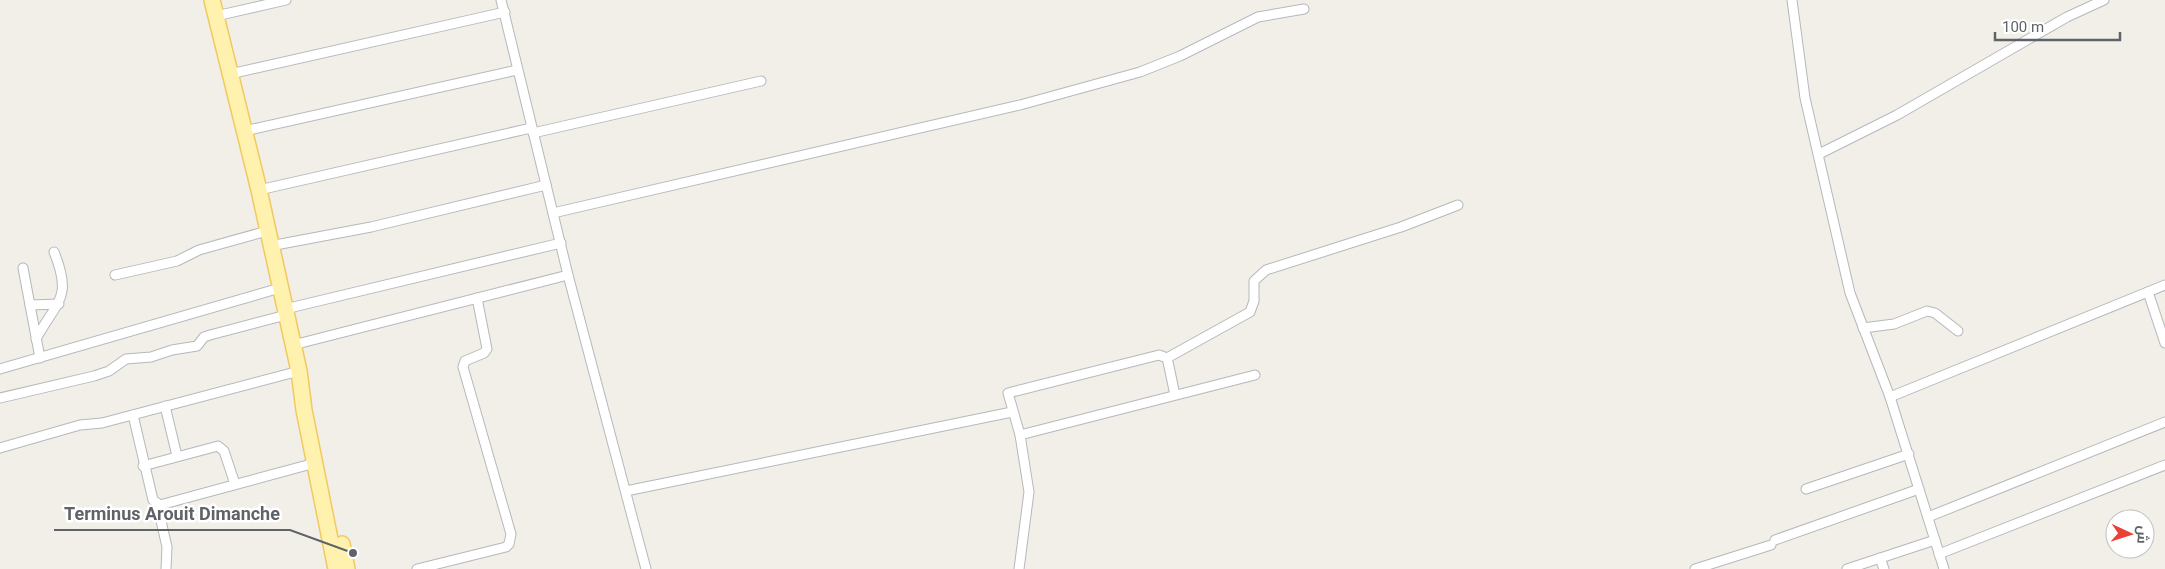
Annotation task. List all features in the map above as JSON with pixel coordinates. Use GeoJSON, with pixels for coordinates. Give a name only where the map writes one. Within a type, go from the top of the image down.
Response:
{"type":"FeatureCollection","features":[{"type":"Feature","properties":{"kind":"main road"},"geometry":{"type":"LineString","coordinates":[[212,0],[259,190],[299,371],[336,569]]}},
{"type":"Feature","properties":{"kind":"main road"},"geometry":{"type":"LineString","coordinates":[[299,371],[312,409],[347,569]]}},
{"type":"Feature","properties":{"kind":"street"},"geometry":{"type":"LineString","coordinates":[[216,16],[286,0]]}},
{"type":"Feature","properties":{"kind":"street"},"geometry":{"type":"LineString","coordinates":[[502,0],[517,70],[568,275],[646,569]]}},
{"type":"Feature","properties":{"kind":"street"},"geometry":{"type":"LineString","coordinates":[[1792,0],[1805,98],[1850,292],[1890,397],[1944,569]]}},
{"type":"Feature","properties":{"kind":"street"},"geometry":{"type":"LineString","coordinates":[[1819,154],[1897,115],[2067,17],[2104,0]]}},
{"type":"Feature","properties":{"kind":"street"},"geometry":{"type":"LineString","coordinates":[[554,213],[1030,102],[1140,72],[1180,56],[1258,17],[1304,10]]}},
{"type":"Feature","properties":{"kind":"street"},"geometry":{"type":"LineString","coordinates":[[230,74],[505,12]]}},
{"type":"Feature","properties":{"kind":"street"},"geometry":{"type":"LineString","coordinates":[[244,131],[517,70]]}},
{"type":"Feature","properties":{"kind":"street"},"geometry":{"type":"LineString","coordinates":[[259,190],[761,81]]}},
{"type":"Feature","properties":{"kind":"street"},"geometry":{"type":"LineString","coordinates":[[270,246],[371,227],[546,185]]}},
{"type":"Feature","properties":{"kind":"street"},"geometry":{"type":"LineString","coordinates":[[1019,569],[1029,492],[1020,435],[1008,393],[1159,355],[1167,358],[1250,312],[1254,301],[1254,281],[1266,270],[1401,226],[1458,205]]}},
{"type":"Feature","properties":{"kind":"street"},"geometry":{"type":"LineString","coordinates":[[115,275],[177,261],[199,250],[267,231]]}},
{"type":"Feature","properties":{"kind":"street"},"geometry":{"type":"LineString","coordinates":[[0,398],[101,373],[126,359],[151,357],[172,350],[197,346],[204,337],[286,312],[561,243]]}},
{"type":"Feature","properties":{"kind":"street"},"geometry":{"type":"LineString","coordinates":[[36,338],[59,304],[62,276],[54,252]]}},
{"type":"Feature","properties":{"kind":"street"},"geometry":{"type":"LineString","coordinates":[[23,268],[40,358]]}},
{"type":"Feature","properties":{"kind":"street"},"geometry":{"type":"LineString","coordinates":[[293,345],[568,275]]}},
{"type":"Feature","properties":{"kind":"street"},"geometry":{"type":"LineString","coordinates":[[1890,397],[2165,285]]}},
{"type":"Feature","properties":{"kind":"street"},"geometry":{"type":"LineString","coordinates":[[0,369],[280,288]]}},
{"type":"Feature","properties":{"kind":"street"},"geometry":{"type":"LineString","coordinates":[[2148,292],[2165,343]]}},
{"type":"Feature","properties":{"kind":"street"},"geometry":{"type":"LineString","coordinates":[[417,569],[506,547],[511,540],[511,534],[464,367],[464,361],[484,353],[487,349],[477,298]]}},
{"type":"Feature","properties":{"kind":"street"},"geometry":{"type":"LineString","coordinates":[[30,305],[59,304]]}},
{"type":"Feature","properties":{"kind":"street"},"geometry":{"type":"LineString","coordinates":[[1863,328],[1894,324],[1927,310],[1935,313],[1958,331]]}},
{"type":"Feature","properties":{"kind":"street"},"geometry":{"type":"LineString","coordinates":[[1167,358],[1175,395]]}},
{"type":"Feature","properties":{"kind":"street"},"geometry":{"type":"LineString","coordinates":[[0,448],[80,425],[102,423],[299,371]]}},
{"type":"Feature","properties":{"kind":"street"},"geometry":{"type":"LineString","coordinates":[[1020,435],[1255,376]]}},
{"type":"Feature","properties":{"kind":"street"},"geometry":{"type":"LineString","coordinates":[[165,406],[177,456]]}},
{"type":"Feature","properties":{"kind":"street"},"geometry":{"type":"LineString","coordinates":[[626,491],[1012,412]]}},
{"type":"Feature","properties":{"kind":"street"},"geometry":{"type":"LineString","coordinates":[[133,415],[153,500],[160,505]]}},
{"type":"Feature","properties":{"kind":"street"},"geometry":{"type":"LineString","coordinates":[[1928,517],[2165,422]]}},
{"type":"Feature","properties":{"kind":"street"},"geometry":{"type":"LineString","coordinates":[[144,466],[218,446],[224,451],[235,484]]}},
{"type":"Feature","properties":{"kind":"street"},"geometry":{"type":"LineString","coordinates":[[1806,489],[1909,454]]}},
{"type":"Feature","properties":{"kind":"street"},"geometry":{"type":"LineString","coordinates":[[160,505],[315,463]]}},
{"type":"Feature","properties":{"kind":"street"},"geometry":{"type":"LineString","coordinates":[[1939,554],[2165,465]]}},
{"type":"Feature","properties":{"kind":"street"},"geometry":{"type":"LineString","coordinates":[[1695,569],[1773,543],[1919,489]]}},
{"type":"Feature","properties":{"kind":"street"},"geometry":{"type":"LineString","coordinates":[[160,505],[159,512],[167,547],[166,569]]}},
{"type":"Feature","properties":{"kind":"street"},"geometry":{"type":"LineString","coordinates":[[1847,569],[1935,540]]}},
{"type":"Feature","properties":{"kind":"street"},"geometry":{"type":"LineString","coordinates":[[1880,558],[1884,569]]}},
{"type":"Feature","properties":{"kind":"place","name":"Terminus Arouit Dimanche"},"geometry":{"type":"Point","coordinates":[353,553]}}]}
